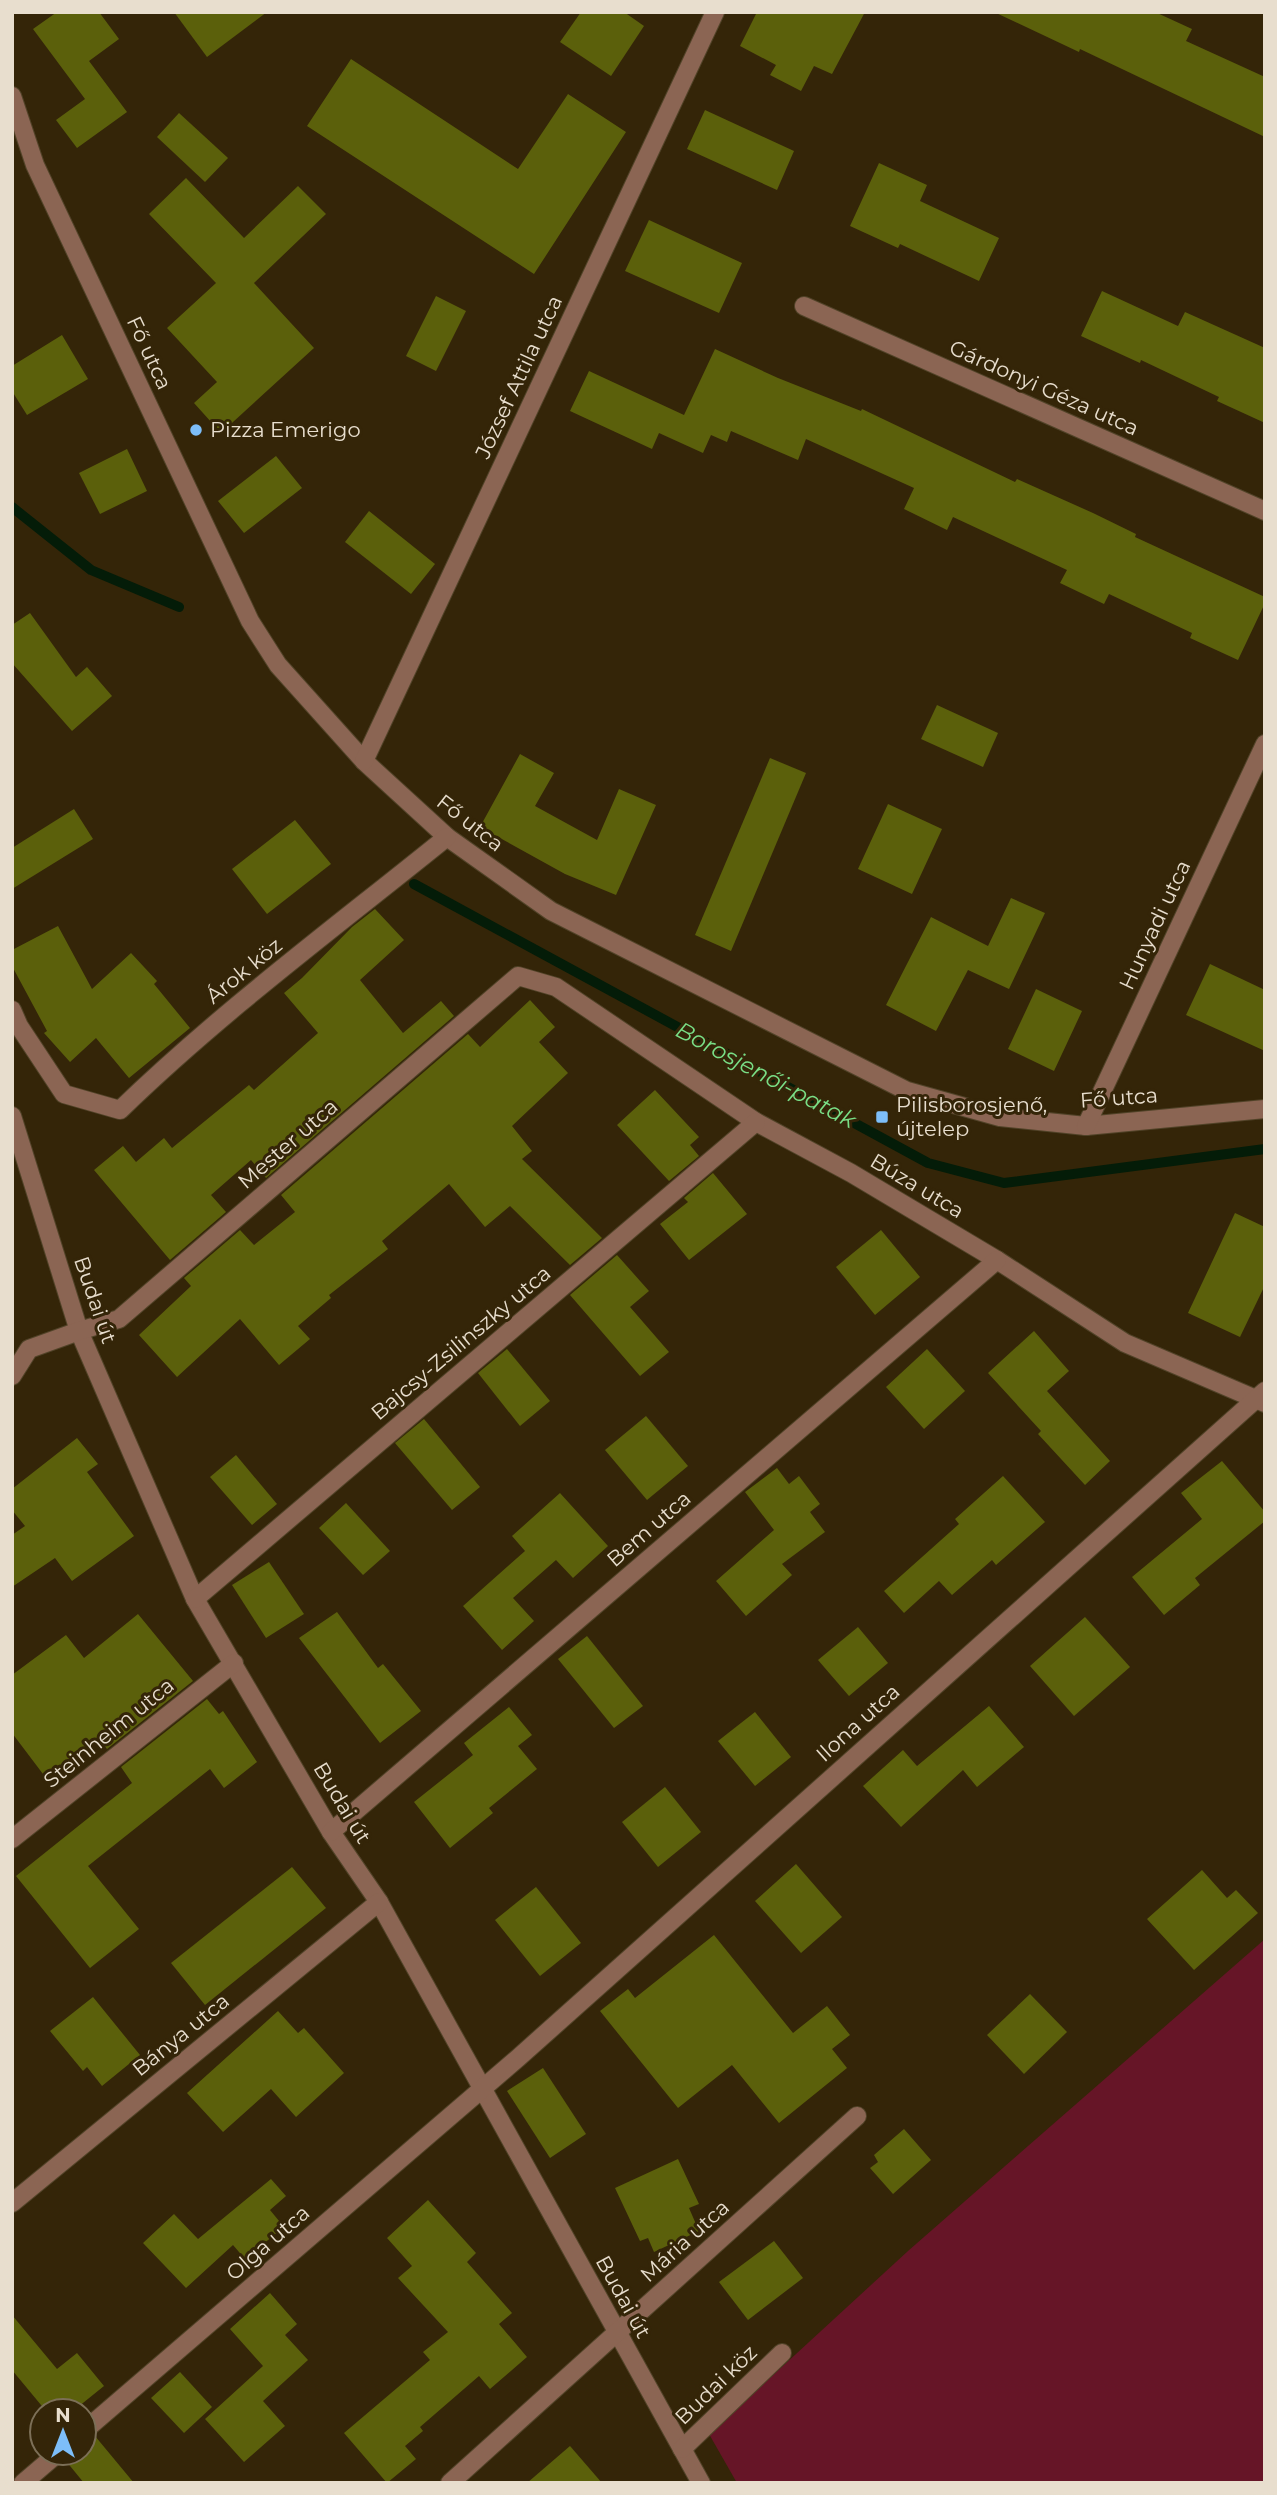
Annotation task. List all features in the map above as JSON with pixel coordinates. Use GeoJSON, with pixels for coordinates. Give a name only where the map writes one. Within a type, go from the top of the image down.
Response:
{"type":"FeatureCollection","features":[{"type":"Feature","properties":{"kind":"street","name":"József Attila utca"},"geometry":{"type":"LineString","coordinates":[[364,761],[715,12]]}},
{"type":"Feature","properties":{"kind":"street","name":"Fő utca"},"geometry":{"type":"LineString","coordinates":[[12,96],[35,165],[250,621],[278,665],[364,761],[447,837],[551,911],[906,1091],[1000,1117],[1086,1126],[1265,1109]]}},
{"type":"Feature","properties":{"kind":"street","name":"Gárdonyi Géza utca"},"geometry":{"type":"LineString","coordinates":[[804,306],[1265,511]]}},
{"type":"Feature","properties":{"kind":"street","name":"Hunyadi utca"},"geometry":{"type":"LineString","coordinates":[[1086,1126],[1265,744]]}},
{"type":"Feature","properties":{"kind":"street","name":"Árok köz"},"geometry":{"type":"LineString","coordinates":[[12,1010],[19,1026],[64,1094],[120,1110],[223,1017],[447,837]]}},
{"type":"Feature","properties":{"kind":"street","name":"Búza utca"},"geometry":{"type":"LineString","coordinates":[[518,976],[556,986],[757,1122],[851,1173],[997,1260],[1125,1343],[1261,1398]]}},
{"type":"Feature","properties":{"kind":"street","name":"Mester utca"},"geometry":{"type":"LineString","coordinates":[[12,1376],[29,1349],[118,1319],[518,976]]}},
{"type":"Feature","properties":{"kind":"street","name":"Budai út"},"geometry":{"type":"LineString","coordinates":[[12,1116],[79,1331],[195,1599],[331,1832],[379,1902],[701,2483]]}},
{"type":"Feature","properties":{"kind":"street","name":"Bajcsy-Zsilinszky utca"},"geometry":{"type":"LineString","coordinates":[[195,1599],[757,1122]]}},
{"type":"Feature","properties":{"kind":"street","name":"Bem utca"},"geometry":{"type":"LineString","coordinates":[[331,1832],[997,1260]]}},
{"type":"Feature","properties":{"kind":"street","name":"Ilona utca"},"geometry":{"type":"LineString","coordinates":[[482,2089],[1261,1398]]}},
{"type":"Feature","properties":{"kind":"street","name":"Steinheim utca"},"geometry":{"type":"LineString","coordinates":[[12,1839],[234,1663]]}},
{"type":"Feature","properties":{"kind":"street","name":"Bánya utca"},"geometry":{"type":"LineString","coordinates":[[12,2203],[379,1902]]}},
{"type":"Feature","properties":{"kind":"street","name":"Olga utca"},"geometry":{"type":"LineString","coordinates":[[98,2419],[482,2089]]}},
{"type":"Feature","properties":{"kind":"street","name":"Mária utca"},"geometry":{"type":"LineString","coordinates":[[450,2483],[857,2116]]}},
{"type":"Feature","properties":{"kind":"street","name":"Budai köz"},"geometry":{"type":"LineString","coordinates":[[682,2449],[782,2353]]}},
{"type":"Feature","properties":{"kind":"street"},"geometry":{"type":"LineString","coordinates":[[23,2483],[42,2467]]}},
{"type":"Feature","properties":{"kind":"shaded area"},"geometry":{"type":"Polygon","coordinates":[[[1265,1939],[1265,2483],[737,2483],[709,2434],[908,2251],[1265,1939]]]}},
{"type":"Feature","properties":{"kind":"building"},"geometry":{"type":"Polygon","coordinates":[[[57,12],[99,12],[119,39],[89,61],[127,112],[77,148],[56,120],[85,99],[33,29],[57,12]]]}},
{"type":"Feature","properties":{"kind":"building"},"geometry":{"type":"Polygon","coordinates":[[[174,12],[267,12],[207,57],[174,12]]]}},
{"type":"Feature","properties":{"kind":"building"},"geometry":{"type":"Polygon","coordinates":[[[581,12],[624,12],[644,26],[611,76],[560,42],[581,12]]]}},
{"type":"Feature","properties":{"kind":"building"},"geometry":{"type":"Polygon","coordinates":[[[757,12],[865,12],[832,74],[814,66],[801,91],[770,75],[776,65],[740,46],[757,12]]]}},
{"type":"Feature","properties":{"kind":"building"},"geometry":{"type":"Polygon","coordinates":[[[994,12],[1155,12],[1192,29],[1186,41],[1265,77],[1265,137],[1080,49],[1079,52],[994,12]]]}},
{"type":"Feature","properties":{"kind":"building"},"geometry":{"type":"Polygon","coordinates":[[[351,59],[518,169],[568,94],[626,132],[534,274],[307,126],[351,59]]]}},
{"type":"Feature","properties":{"kind":"building"},"geometry":{"type":"Polygon","coordinates":[[[705,110],[794,151],[777,190],[687,149],[705,110]]]}},
{"type":"Feature","properties":{"kind":"building"},"geometry":{"type":"Polygon","coordinates":[[[179,113],[228,158],[205,182],[157,137],[179,113]]]}},
{"type":"Feature","properties":{"kind":"building"},"geometry":{"type":"Polygon","coordinates":[[[879,163],[927,185],[920,201],[999,238],[979,281],[900,244],[898,248],[850,226],[879,163]]]}},
{"type":"Feature","properties":{"kind":"building"},"geometry":{"type":"Polygon","coordinates":[[[186,178],[244,238],[298,186],[326,214],[254,283],[314,348],[221,433],[194,403],[217,382],[167,328],[216,283],[149,214],[186,178]]]}},
{"type":"Feature","properties":{"kind":"building"},"geometry":{"type":"Polygon","coordinates":[[[649,220],[742,263],[719,313],[625,271],[649,220]]]}},
{"type":"Feature","properties":{"kind":"building"},"geometry":{"type":"Polygon","coordinates":[[[1102,291],[1178,326],[1185,312],[1265,348],[1265,423],[1217,401],[1219,397],[1141,360],[1140,363],[1081,336],[1102,291]]]}},
{"type":"Feature","properties":{"kind":"building"},"geometry":{"type":"Polygon","coordinates":[[[436,296],[466,311],[436,371],[406,356],[436,296]]]}},
{"type":"Feature","properties":{"kind":"building"},"geometry":{"type":"Polygon","coordinates":[[[62,335],[88,379],[27,415],[12,391],[12,366],[62,335]]]}},
{"type":"Feature","properties":{"kind":"building"},"geometry":{"type":"Polygon","coordinates":[[[715,349],[778,378],[861,411],[862,409],[1015,482],[1017,479],[1093,513],[1136,534],[1135,537],[1265,597],[1265,603],[1238,660],[1190,638],[1192,633],[1109,594],[1104,604],[1060,583],[1067,570],[953,517],[947,530],[904,509],[914,488],[806,439],[798,460],[731,431],[727,442],[711,435],[703,453],[659,433],[652,449],[570,411],[589,371],[684,415],[715,349]]]}},
{"type":"Feature","properties":{"kind":"building"},"geometry":{"type":"Polygon","coordinates":[[[127,449],[147,491],[100,514],[79,473],[127,449]]]}},
{"type":"Feature","properties":{"kind":"building"},"geometry":{"type":"Polygon","coordinates":[[[276,456],[302,488],[244,533],[218,501],[276,456]]]}},
{"type":"Feature","properties":{"kind":"building"},"geometry":{"type":"Polygon","coordinates":[[[369,511],[435,564],[411,594],[345,542],[369,511]]]}},
{"type":"Feature","properties":{"kind":"building"},"geometry":{"type":"Polygon","coordinates":[[[30,613],[76,677],[87,667],[112,696],[72,731],[12,663],[12,625],[30,613]]]}},
{"type":"Feature","properties":{"kind":"building"},"geometry":{"type":"Polygon","coordinates":[[[937,705],[998,733],[983,767],[921,739],[937,705]]]}},
{"type":"Feature","properties":{"kind":"building"},"geometry":{"type":"Polygon","coordinates":[[[520,754],[554,773],[535,806],[597,840],[619,789],[656,805],[616,895],[565,874],[480,827],[520,754]]]}},
{"type":"Feature","properties":{"kind":"building"},"geometry":{"type":"Polygon","coordinates":[[[770,758],[806,773],[731,951],[695,935],[770,758]]]}},
{"type":"Feature","properties":{"kind":"building"},"geometry":{"type":"Polygon","coordinates":[[[888,804],[942,829],[912,894],[858,869],[888,804]]]}},
{"type":"Feature","properties":{"kind":"building"},"geometry":{"type":"Polygon","coordinates":[[[74,809],[93,839],[12,889],[12,848],[74,809]]]}},
{"type":"Feature","properties":{"kind":"building"},"geometry":{"type":"Polygon","coordinates":[[[295,820],[331,864],[267,914],[232,869],[295,820]]]}},
{"type":"Feature","properties":{"kind":"building"},"geometry":{"type":"Polygon","coordinates":[[[1011,898],[1045,913],[1009,989],[968,970],[936,1031],[886,1005],[931,917],[988,946],[1011,898]]]}},
{"type":"Feature","properties":{"kind":"building"},"geometry":{"type":"Polygon","coordinates":[[[375,909],[404,940],[360,980],[403,1033],[441,1001],[454,1016],[266,1178],[251,1160],[211,1195],[226,1212],[170,1260],[94,1170],[123,1146],[136,1162],[164,1138],[172,1148],[249,1085],[254,1090],[318,1033],[284,993],[352,927],[375,909]]]}},
{"type":"Feature","properties":{"kind":"building"},"geometry":{"type":"Polygon","coordinates":[[[58,926],[92,989],[131,953],[157,981],[154,984],[190,1028],[129,1078],[96,1038],[70,1062],[44,1033],[47,1031],[12,966],[12,950],[58,926]]]}},
{"type":"Feature","properties":{"kind":"building"},"geometry":{"type":"Polygon","coordinates":[[[1210,964],[1265,990],[1265,1051],[1186,1015],[1210,964]]]}},
{"type":"Feature","properties":{"kind":"building"},"geometry":{"type":"Polygon","coordinates":[[[1036,989],[1082,1011],[1054,1071],[1008,1049],[1036,989]]]}},
{"type":"Feature","properties":{"kind":"building"},"geometry":{"type":"Polygon","coordinates":[[[530,1000],[555,1027],[539,1042],[568,1073],[512,1126],[532,1151],[522,1159],[602,1238],[570,1265],[510,1206],[485,1227],[449,1184],[382,1241],[388,1249],[329,1295],[331,1298],[298,1326],[310,1339],[279,1365],[240,1319],[177,1377],[139,1335],[191,1286],[184,1278],[240,1230],[254,1245],[295,1212],[281,1195],[468,1034],[480,1047],[530,1000]]]}},
{"type":"Feature","properties":{"kind":"building"},"geometry":{"type":"Polygon","coordinates":[[[655,1090],[699,1137],[690,1145],[699,1156],[669,1181],[617,1125],[655,1090]]]}},
{"type":"Feature","properties":{"kind":"building"},"geometry":{"type":"Polygon","coordinates":[[[713,1173],[747,1214],[689,1260],[660,1224],[688,1202],[684,1198],[713,1173]]]}},
{"type":"Feature","properties":{"kind":"building"},"geometry":{"type":"Polygon","coordinates":[[[1235,1213],[1265,1227],[1265,1285],[1240,1337],[1188,1313],[1235,1213]]]}},
{"type":"Feature","properties":{"kind":"building"},"geometry":{"type":"Polygon","coordinates":[[[881,1230],[920,1277],[875,1315],[836,1267],[881,1230]]]}},
{"type":"Feature","properties":{"kind":"building"},"geometry":{"type":"Polygon","coordinates":[[[617,1255],[649,1291],[630,1307],[669,1352],[640,1376],[570,1295],[617,1255]]]}},
{"type":"Feature","properties":{"kind":"building"},"geometry":{"type":"Polygon","coordinates":[[[1034,1331],[1069,1371],[1047,1391],[1110,1461],[1085,1485],[1038,1434],[1041,1431],[988,1373],[1034,1331]]]}},
{"type":"Feature","properties":{"kind":"building"},"geometry":{"type":"Polygon","coordinates":[[[507,1349],[550,1401],[520,1426],[478,1373],[507,1349]]]}},
{"type":"Feature","properties":{"kind":"building"},"geometry":{"type":"Polygon","coordinates":[[[927,1349],[965,1391],[924,1429],[886,1387],[927,1349]]]}},
{"type":"Feature","properties":{"kind":"building"},"geometry":{"type":"Polygon","coordinates":[[[646,1416],[688,1466],[647,1500],[605,1450],[646,1416]]]}},
{"type":"Feature","properties":{"kind":"building"},"geometry":{"type":"Polygon","coordinates":[[[424,1419],[480,1487],[452,1510],[395,1443],[424,1419]]]}},
{"type":"Feature","properties":{"kind":"building"},"geometry":{"type":"Polygon","coordinates":[[[77,1438],[98,1464],[87,1472],[134,1536],[72,1581],[55,1558],[12,1587],[12,1535],[25,1526],[12,1510],[12,1489],[77,1438]]]}},
{"type":"Feature","properties":{"kind":"building"},"geometry":{"type":"Polygon","coordinates":[[[236,1455],[277,1504],[252,1525],[210,1477],[236,1455]]]}},
{"type":"Feature","properties":{"kind":"building"},"geometry":{"type":"Polygon","coordinates":[[[1222,1461],[1265,1512],[1265,1521],[1195,1578],[1200,1585],[1164,1615],[1132,1577],[1202,1519],[1181,1493],[1222,1461]]]}},
{"type":"Feature","properties":{"kind":"building"},"geometry":{"type":"Polygon","coordinates":[[[777,1468],[789,1484],[799,1476],[820,1504],[810,1512],[825,1532],[782,1564],[792,1575],[746,1616],[716,1581],[774,1530],[745,1492],[777,1468]]]}},
{"type":"Feature","properties":{"kind":"building"},"geometry":{"type":"Polygon","coordinates":[[[1003,1476],[1045,1522],[996,1565],[992,1560],[952,1595],[939,1581],[904,1613],[884,1591],[959,1524],[955,1519],[1003,1476]]]}},
{"type":"Feature","properties":{"kind":"building"},"geometry":{"type":"Polygon","coordinates":[[[560,1493],[608,1546],[573,1578],[556,1560],[513,1598],[534,1621],[502,1650],[463,1606],[525,1551],[512,1536],[560,1493]]]}},
{"type":"Feature","properties":{"kind":"building"},"geometry":{"type":"Polygon","coordinates":[[[346,1503],[390,1551],[363,1575],[319,1528],[346,1503]]]}},
{"type":"Feature","properties":{"kind":"building"},"geometry":{"type":"Polygon","coordinates":[[[269,1562],[304,1614],[266,1638],[232,1585],[269,1562]]]}},
{"type":"Feature","properties":{"kind":"building"},"geometry":{"type":"Polygon","coordinates":[[[337,1612],[378,1668],[383,1664],[421,1711],[380,1743],[299,1638],[337,1612]]]}},
{"type":"Feature","properties":{"kind":"building"},"geometry":{"type":"Polygon","coordinates":[[[138,1614],[193,1681],[107,1749],[99,1739],[46,1778],[12,1733],[12,1675],[66,1635],[84,1658],[138,1614]]]}},
{"type":"Feature","properties":{"kind":"building"},"geometry":{"type":"Polygon","coordinates":[[[1085,1617],[1130,1667],[1074,1716],[1030,1666],[1085,1617]]]}},
{"type":"Feature","properties":{"kind":"building"},"geometry":{"type":"Polygon","coordinates":[[[858,1627],[888,1663],[849,1696],[818,1660],[858,1627]]]}},
{"type":"Feature","properties":{"kind":"building"},"geometry":{"type":"Polygon","coordinates":[[[587,1636],[643,1706],[614,1728],[558,1659],[587,1636]]]}},
{"type":"Feature","properties":{"kind":"building"},"geometry":{"type":"Polygon","coordinates":[[[207,1699],[219,1714],[223,1711],[257,1762],[224,1788],[210,1769],[88,1866],[139,1929],[90,1968],[16,1876],[132,1783],[121,1767],[207,1699]]]}},
{"type":"Feature","properties":{"kind":"building"},"geometry":{"type":"Polygon","coordinates":[[[989,1706],[1024,1747],[977,1787],[963,1770],[901,1827],[863,1786],[903,1750],[917,1766],[989,1706]]]}},
{"type":"Feature","properties":{"kind":"building"},"geometry":{"type":"Polygon","coordinates":[[[509,1707],[532,1735],[518,1746],[537,1769],[489,1808],[493,1813],[450,1848],[414,1802],[473,1755],[464,1743],[509,1707]]]}},
{"type":"Feature","properties":{"kind":"building"},"geometry":{"type":"Polygon","coordinates":[[[755,1712],[791,1757],[755,1786],[718,1741],[755,1712]]]}},
{"type":"Feature","properties":{"kind":"building"},"geometry":{"type":"Polygon","coordinates":[[[665,1787],[701,1832],[658,1867],[622,1822],[665,1787]]]}},
{"type":"Feature","properties":{"kind":"building"},"geometry":{"type":"Polygon","coordinates":[[[796,1864],[842,1917],[801,1953],[755,1901],[796,1864]]]}},
{"type":"Feature","properties":{"kind":"building"},"geometry":{"type":"Polygon","coordinates":[[[292,1867],[326,1908],[205,2005],[171,1963],[292,1867]]]}},
{"type":"Feature","properties":{"kind":"building"},"geometry":{"type":"Polygon","coordinates":[[[1202,1870],[1227,1898],[1236,1890],[1258,1913],[1194,1970],[1147,1919],[1202,1870]]]}},
{"type":"Feature","properties":{"kind":"building"},"geometry":{"type":"Polygon","coordinates":[[[536,1887],[581,1943],[540,1976],[495,1920],[536,1887]]]}},
{"type":"Feature","properties":{"kind":"building"},"geometry":{"type":"Polygon","coordinates":[[[714,1935],[793,2033],[827,2006],[850,2035],[832,2049],[847,2068],[779,2123],[732,2065],[678,2108],[600,2011],[628,1989],[635,1998],[714,1935]]]}},
{"type":"Feature","properties":{"kind":"building"},"geometry":{"type":"Polygon","coordinates":[[[1030,1994],[1067,2032],[1024,2074],[987,2035],[1030,1994]]]}},
{"type":"Feature","properties":{"kind":"building"},"geometry":{"type":"Polygon","coordinates":[[[93,1997],[140,2055],[102,2086],[87,2067],[83,2071],[50,2031],[93,1997]]]}},
{"type":"Feature","properties":{"kind":"building"},"geometry":{"type":"Polygon","coordinates":[[[278,2011],[298,2033],[304,2028],[344,2073],[296,2117],[271,2089],[223,2132],[187,2093],[278,2011]]]}},
{"type":"Feature","properties":{"kind":"building"},"geometry":{"type":"Polygon","coordinates":[[[543,2068],[586,2134],[550,2158],[507,2091],[543,2068]]]}},
{"type":"Feature","properties":{"kind":"building"},"geometry":{"type":"Polygon","coordinates":[[[904,2129],[931,2160],[893,2194],[870,2168],[878,2162],[874,2155],[904,2129]]]}},
{"type":"Feature","properties":{"kind":"building"},"geometry":{"type":"Polygon","coordinates":[[[678,2159],[699,2204],[689,2208],[699,2231],[654,2252],[648,2238],[640,2241],[615,2188],[678,2159]]]}},
{"type":"Feature","properties":{"kind":"building"},"geometry":{"type":"Polygon","coordinates":[[[271,2179],[286,2196],[270,2210],[284,2227],[245,2259],[233,2245],[186,2288],[143,2243],[174,2214],[198,2239],[271,2179]]]}},
{"type":"Feature","properties":{"kind":"building"},"geometry":{"type":"Polygon","coordinates":[[[428,2200],[476,2253],[467,2262],[512,2313],[499,2324],[527,2357],[490,2389],[479,2376],[420,2427],[423,2431],[405,2446],[416,2459],[387,2483],[344,2433],[430,2360],[423,2352],[448,2332],[398,2278],[412,2266],[387,2238],[428,2200]]]}},
{"type":"Feature","properties":{"kind":"building"},"geometry":{"type":"Polygon","coordinates":[[[774,2241],[803,2278],[748,2320],[719,2282],[774,2241]]]}},
{"type":"Feature","properties":{"kind":"building"},"geometry":{"type":"Polygon","coordinates":[[[270,2293],[297,2324],[285,2335],[308,2360],[263,2401],[285,2426],[244,2462],[205,2419],[263,2366],[230,2329],[270,2293]]]}},
{"type":"Feature","properties":{"kind":"building"},"geometry":{"type":"Polygon","coordinates":[[[12,2315],[57,2369],[77,2353],[104,2386],[90,2397],[34,2397],[12,2370],[12,2315]]]}},
{"type":"Feature","properties":{"kind":"building"},"geometry":{"type":"Polygon","coordinates":[[[180,2372],[212,2407],[184,2433],[151,2398],[180,2372]]]}},
{"type":"Feature","properties":{"kind":"building"},"geometry":{"type":"Polygon","coordinates":[[[98,2440],[134,2483],[84,2483],[71,2467],[98,2467],[98,2440]]]}},
{"type":"Feature","properties":{"kind":"building"},"geometry":{"type":"Polygon","coordinates":[[[570,2446],[602,2483],[527,2483],[570,2446]]]}},
{"type":"Feature","properties":{"kind":"waterway","name":"Borosjenői-patak"},"geometry":{"type":"LineString","coordinates":[[12,507],[91,570],[179,607]]}},
{"type":"Feature","properties":{"kind":"waterway","name":"Borosjenői-patak"},"geometry":{"type":"LineString","coordinates":[[414,884],[928,1163],[1004,1183],[1265,1149]]}},
{"type":"Feature","properties":{"kind":"place","name":"Pizza Emerigo"},"geometry":{"type":"Point","coordinates":[196,430]}},
{"type":"Feature","properties":{"kind":"place","name":"Pilisborosjenő, újtelep"},"geometry":{"type":"Point","coordinates":[882,1117]}}]}
